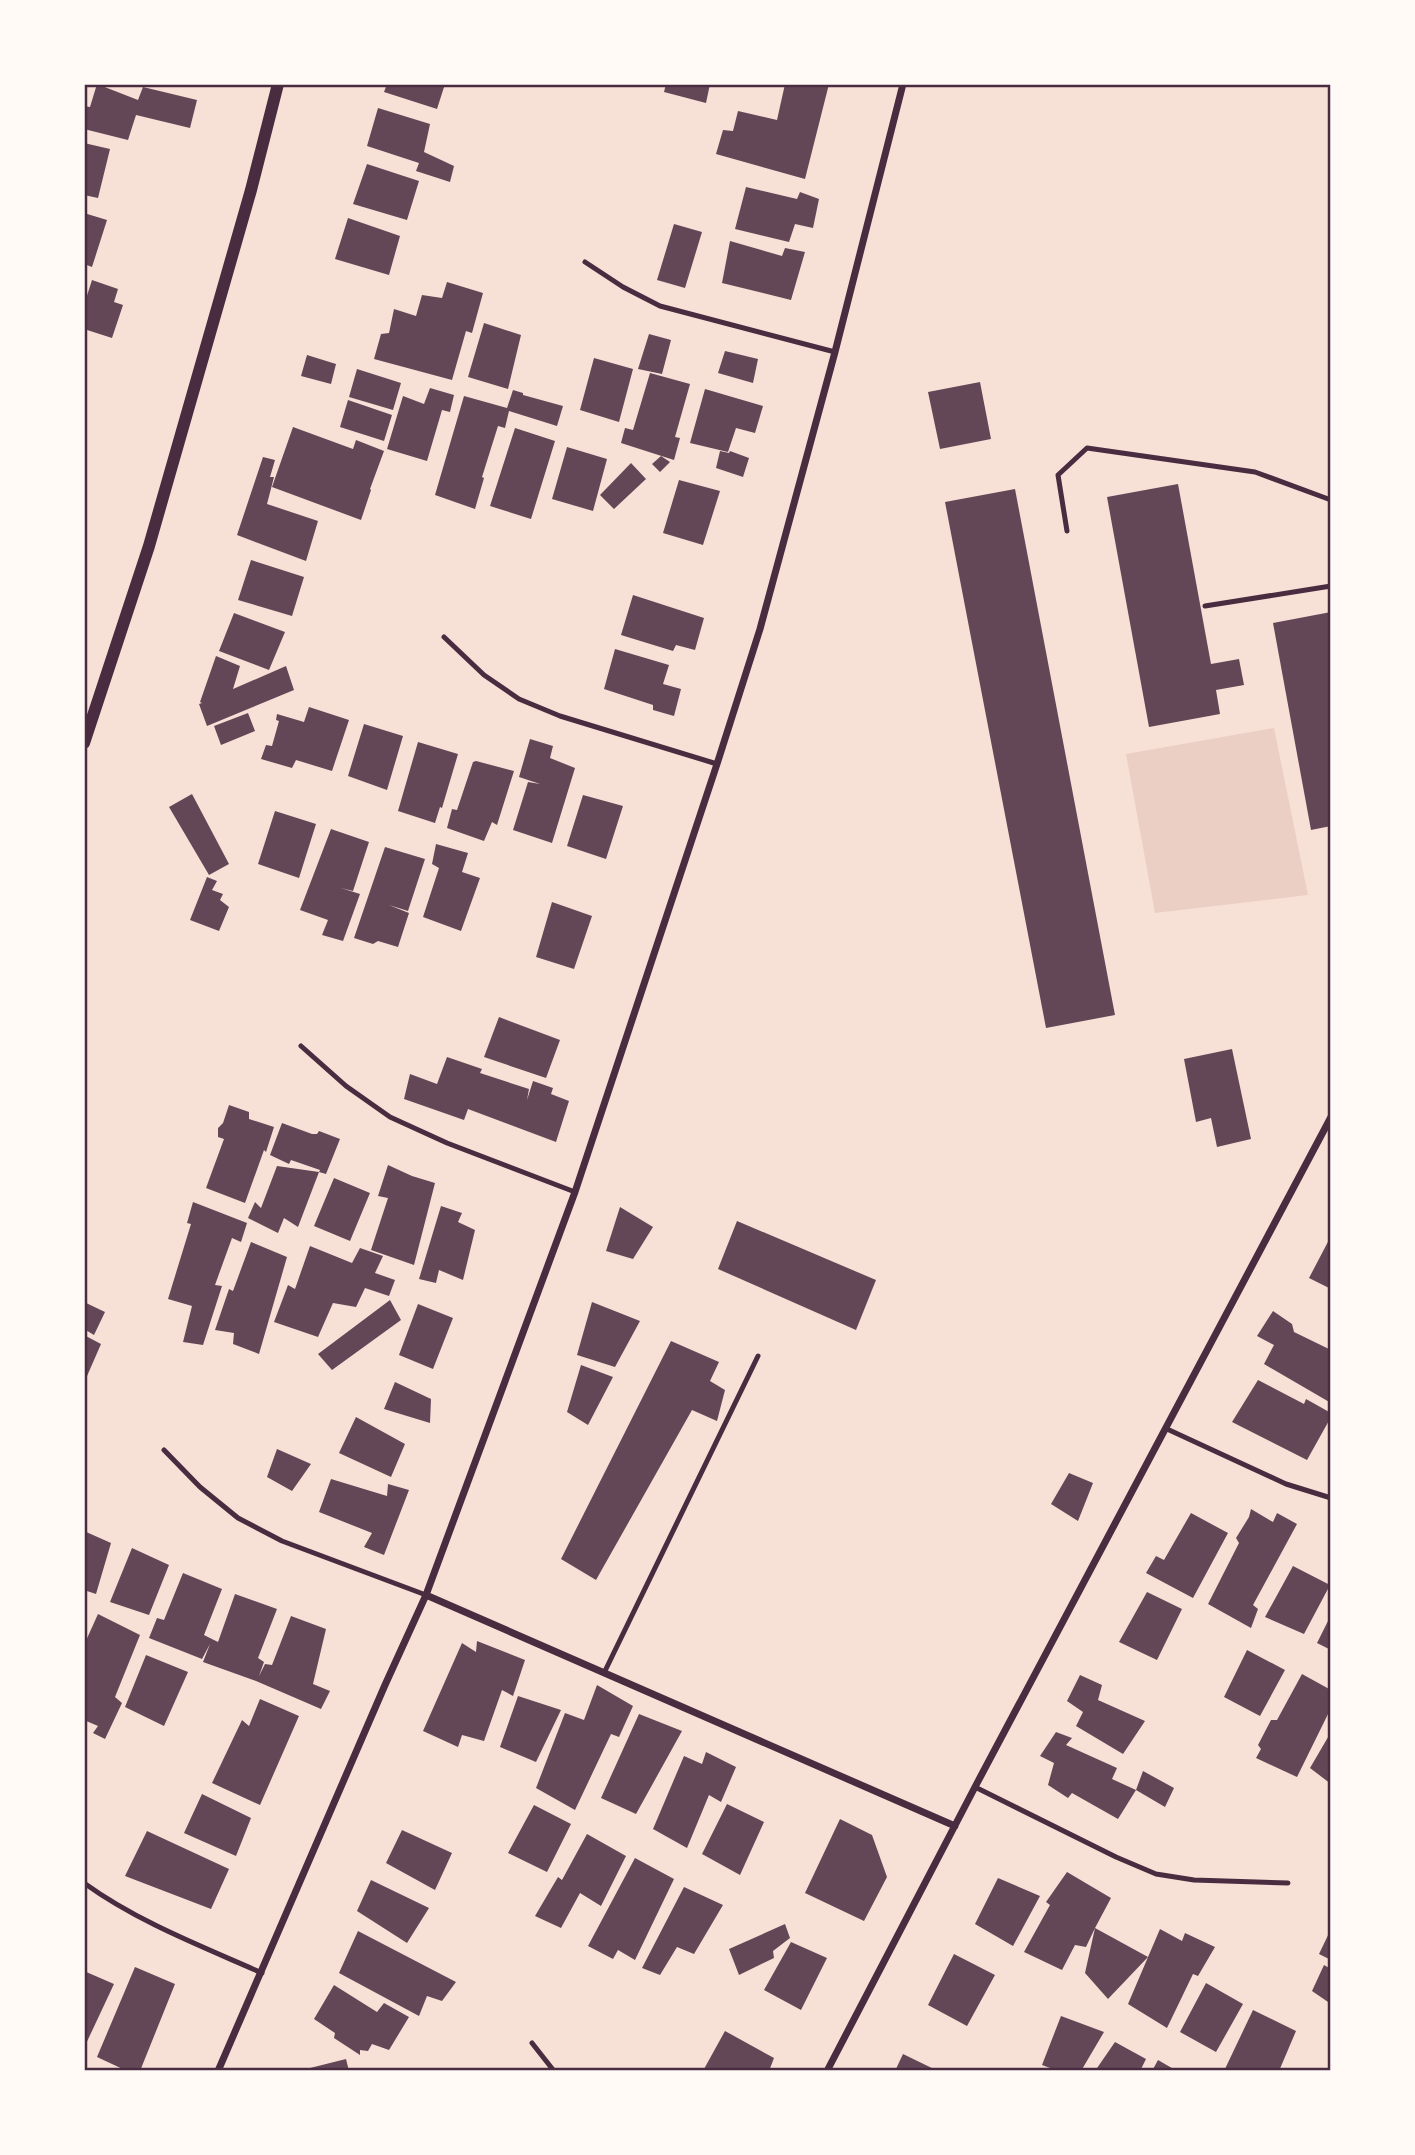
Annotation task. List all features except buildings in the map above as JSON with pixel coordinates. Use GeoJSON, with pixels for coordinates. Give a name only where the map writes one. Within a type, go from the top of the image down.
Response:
{"type":"FeatureCollection","features":[{"type":"Feature","properties":{"kind":"street"},"geometry":{"type":"LineString","coordinates":[[84,743],[149,546],[251,190],[278,84]]}},
{"type":"Feature","properties":{"kind":"street"},"geometry":{"type":"LineString","coordinates":[[218,2071],[426,1595],[575,1192],[718,764],[760,629],[904,84]]}},
{"type":"Feature","properties":{"kind":"street"},"geometry":{"type":"LineString","coordinates":[[827,2071],[1331,1117]]}},
{"type":"Feature","properties":{"kind":"street"},"geometry":{"type":"LineString","coordinates":[[426,1595],[955,1826]]}},
{"type":"Feature","properties":{"kind":"lane"},"geometry":{"type":"LineString","coordinates":[[585,262],[623,287],[660,306],[835,352]]}},
{"type":"Feature","properties":{"kind":"lane"},"geometry":{"type":"LineString","coordinates":[[1067,531],[1058,475],[1087,448],[1255,472],[1331,500]]}},
{"type":"Feature","properties":{"kind":"lane"},"geometry":{"type":"LineString","coordinates":[[1205,606],[1331,586]]}},
{"type":"Feature","properties":{"kind":"lane"},"geometry":{"type":"LineString","coordinates":[[444,637],[484,675],[519,699],[571,720],[718,764]]}},
{"type":"Feature","properties":{"kind":"lane"},"geometry":{"type":"LineString","coordinates":[[301,1046],[346,1086],[390,1116],[447,1143],[575,1192]]}},
{"type":"Feature","properties":{"kind":"lane"},"geometry":{"type":"LineString","coordinates":[[604,1673],[758,1356]]}},
{"type":"Feature","properties":{"kind":"lane"},"geometry":{"type":"LineString","coordinates":[[1167,1429],[1286,1485],[1331,1498]]}},
{"type":"Feature","properties":{"kind":"lane"},"geometry":{"type":"LineString","coordinates":[[164,1450],[200,1487],[238,1518],[282,1541],[426,1595]]}},
{"type":"Feature","properties":{"kind":"lane"},"geometry":{"type":"LineString","coordinates":[[975,1787],[1156,1874],[1194,1881],[1288,1883]]}},
{"type":"Feature","properties":{"kind":"lane"},"geometry":{"type":"LineString","coordinates":[[84,1883],[152,1924],[261,1973]]}},
{"type":"Feature","properties":{"kind":"lane"},"geometry":{"type":"LineString","coordinates":[[532,2043],[554,2071]]}},
{"type":"Feature","properties":{"kind":"shaded area"},"geometry":{"type":"Polygon","coordinates":[[[1274,728],[1308,895],[1155,913],[1126,754],[1274,728]]]}}]}
